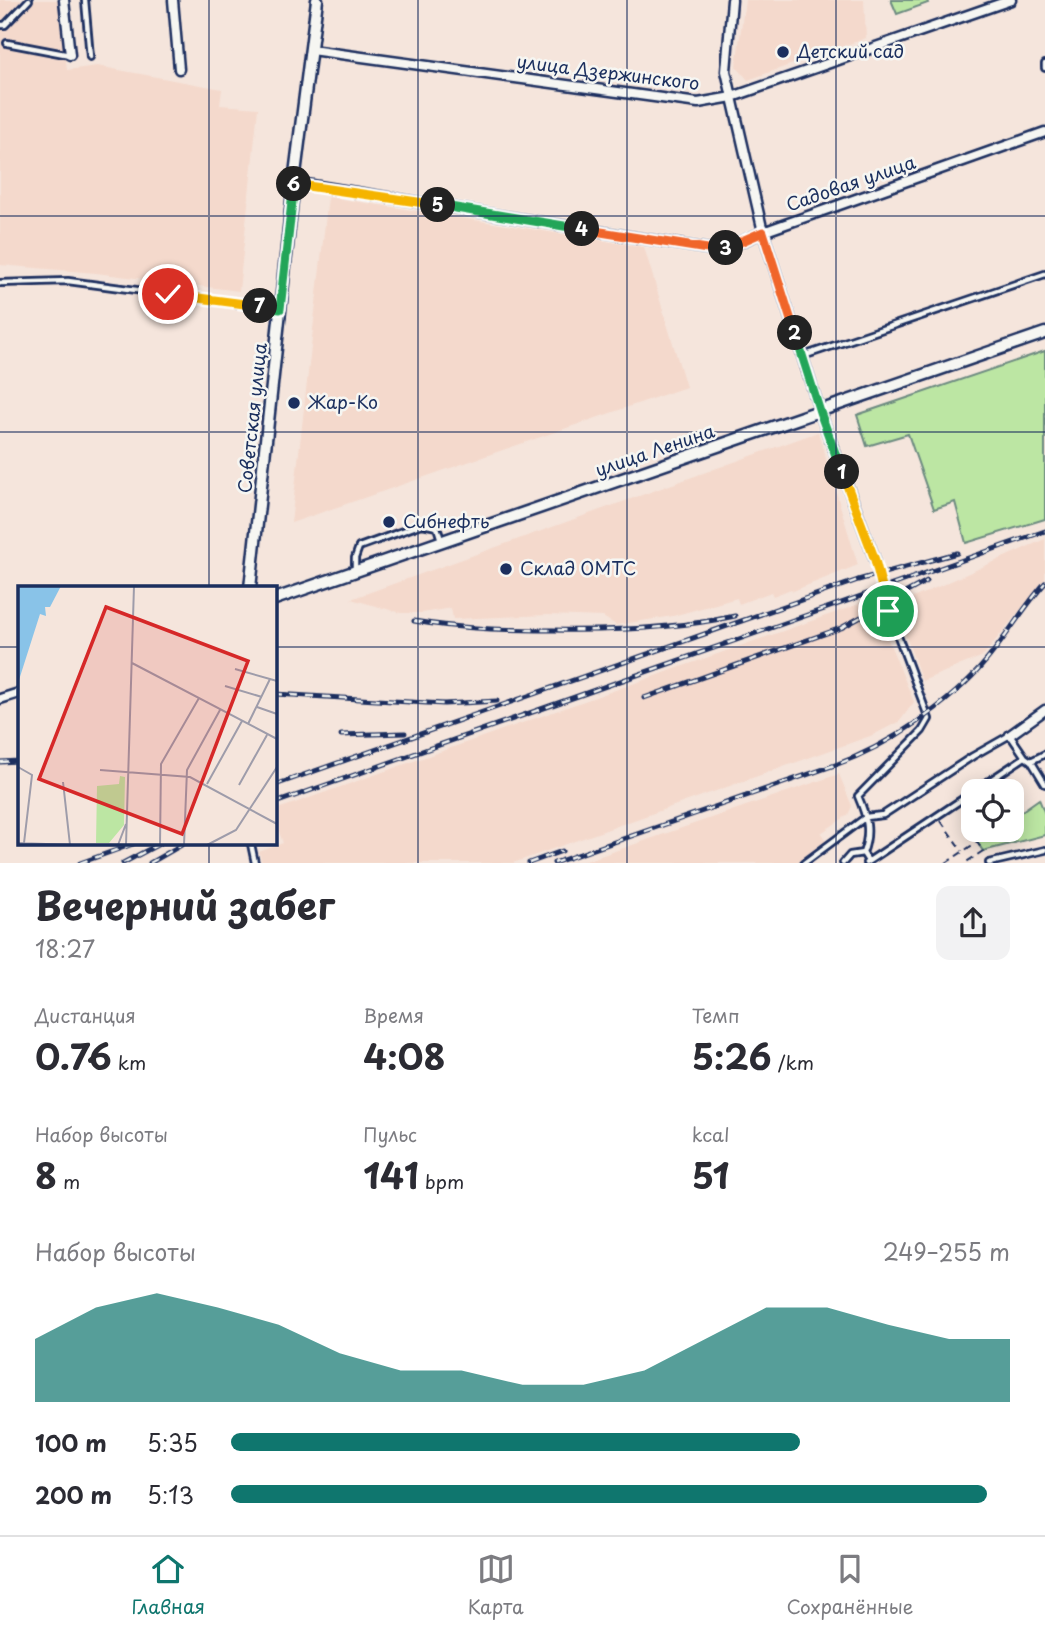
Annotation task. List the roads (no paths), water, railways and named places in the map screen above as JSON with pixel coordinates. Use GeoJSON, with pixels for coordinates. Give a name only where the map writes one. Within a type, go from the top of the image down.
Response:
{"type":"FeatureCollection","features":[{"type":"Feature","properties":{"kind":"street"},"geometry":{"type":"LineString","coordinates":[[64,0],[70,55]]}},
{"type":"Feature","properties":{"kind":"street"},"geometry":{"type":"LineString","coordinates":[[173,0],[179,69]]}},
{"type":"Feature","properties":{"kind":"street","name":"Советская улица"},"geometry":{"type":"LineString","coordinates":[[250,586],[294,182],[317,0]]}},
{"type":"Feature","properties":{"kind":"street"},"geometry":{"type":"LineString","coordinates":[[732,0],[726,71],[763,232],[820,412],[875,560]]}},
{"type":"Feature","properties":{"kind":"street","name":"улица Дзержинского"},"geometry":{"type":"LineString","coordinates":[[311,50],[698,103],[732,97],[1012,0]]}},
{"type":"Feature","properties":{"kind":"street","name":"Садовая улица"},"geometry":{"type":"LineString","coordinates":[[294,182],[720,251],[763,232],[1045,132]]}},
{"type":"Feature","properties":{"kind":"street","name":"улица Ленина"},"geometry":{"type":"LineString","coordinates":[[276,599],[1045,333]]}},
{"type":"Feature","properties":{"kind":"street"},"geometry":{"type":"LineString","coordinates":[[0,699],[18,693]]}},
{"type":"Feature","properties":{"kind":"street"},"geometry":{"type":"LineString","coordinates":[[1010,735],[1045,710]]}},
{"type":"Feature","properties":{"kind":"lane"},"geometry":{"type":"LineString","coordinates":[[0,25],[5,25],[29,0]]}},
{"type":"Feature","properties":{"kind":"lane"},"geometry":{"type":"LineString","coordinates":[[85,0],[90,57]]}},
{"type":"Feature","properties":{"kind":"lane"},"geometry":{"type":"LineString","coordinates":[[7,43],[70,55]]}},
{"type":"Feature","properties":{"kind":"lane"},"geometry":{"type":"LineString","coordinates":[[802,356],[1045,274]]}},
{"type":"Feature","properties":{"kind":"lane"},"geometry":{"type":"LineString","coordinates":[[0,283],[68,281],[280,309]]}},
{"type":"Feature","properties":{"kind":"lane"},"geometry":{"type":"LineString","coordinates":[[355,572],[355,558],[359,547],[422,524],[437,527],[442,540]]}},
{"type":"Feature","properties":{"kind":"lane"},"geometry":{"type":"LineString","coordinates":[[875,560],[888,611],[929,719],[922,731],[858,796],[866,817],[869,838],[863,853],[867,862],[961,799]]}},
{"type":"Feature","properties":{"kind":"lane"},"geometry":{"type":"LineString","coordinates":[[804,863],[866,817],[883,815],[1010,735],[1045,784]]}},
{"type":"Feature","properties":{"kind":"lane"},"geometry":{"type":"LineString","coordinates":[[1031,761],[1045,754]]}},
{"type":"Feature","properties":{"kind":"lane"},"geometry":{"type":"LineString","coordinates":[[991,779],[1024,757]]}},
{"type":"Feature","properties":{"kind":"lane"},"geometry":{"type":"LineString","coordinates":[[989,863],[1045,850]]}},
{"type":"Feature","properties":{"kind":"lane"},"geometry":{"type":"LineString","coordinates":[[844,863],[850,855],[863,853]]}},
{"type":"Feature","properties":{"kind":"railway"},"geometry":{"type":"LineString","coordinates":[[276,803],[1045,531]]}},
{"type":"Feature","properties":{"kind":"railway"},"geometry":{"type":"LineString","coordinates":[[276,785],[858,580],[957,553]]}},
{"type":"Feature","properties":{"kind":"railway"},"geometry":{"type":"LineString","coordinates":[[644,698],[841,628],[927,581]]}},
{"type":"Feature","properties":{"kind":"railway"},"geometry":{"type":"LineString","coordinates":[[554,863],[835,765],[876,747],[917,722],[955,693],[994,651],[1045,583]]}},
{"type":"Feature","properties":{"kind":"railway"},"geometry":{"type":"LineString","coordinates":[[414,621],[518,630],[599,630],[668,626],[735,616]]}},
{"type":"Feature","properties":{"kind":"railway"},"geometry":{"type":"LineString","coordinates":[[276,694],[444,704],[497,701]]}},
{"type":"Feature","properties":{"kind":"railway"},"geometry":{"type":"LineString","coordinates":[[341,735],[405,733]]}},
{"type":"Feature","properties":{"kind":"railway"},"geometry":{"type":"LineString","coordinates":[[0,762],[18,761]]}},
{"type":"Feature","properties":{"kind":"railway"},"geometry":{"type":"LineString","coordinates":[[80,863],[127,846]]}},
{"type":"Feature","properties":{"kind":"railway"},"geometry":{"type":"LineString","coordinates":[[123,863],[155,846]]}},
{"type":"Feature","properties":{"kind":"railway"},"geometry":{"type":"LineString","coordinates":[[150,863],[180,846]]}},
{"type":"Feature","properties":{"kind":"railway"},"geometry":{"type":"LineString","coordinates":[[529,863],[562,851]]}},
{"type":"Feature","properties":{"kind":"place","name":"Детский сад"},"geometry":{"type":"Point","coordinates":[783,52]}},
{"type":"Feature","properties":{"kind":"place","name":"Жар-Ко"},"geometry":{"type":"Point","coordinates":[294,403]}},
{"type":"Feature","properties":{"kind":"place","name":"Сибнефть"},"geometry":{"type":"Point","coordinates":[389,522]}},
{"type":"Feature","properties":{"kind":"place","name":"Склад ОМТС"},"geometry":{"type":"Point","coordinates":[506,569]}}]}
